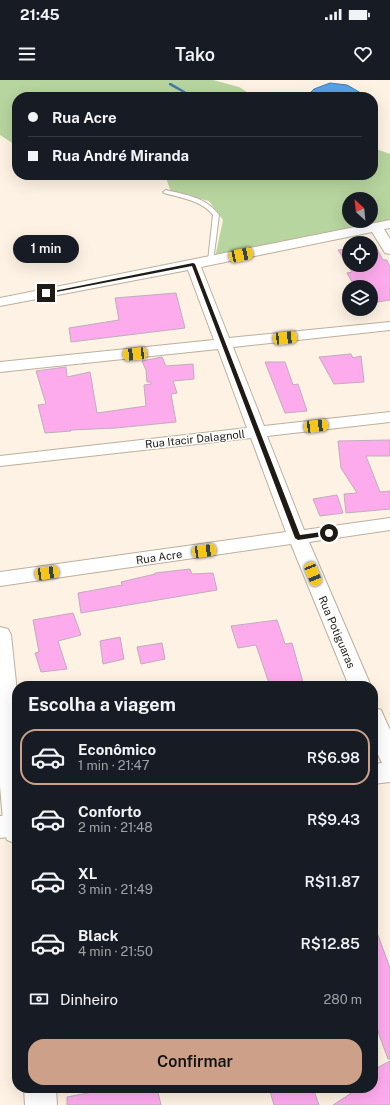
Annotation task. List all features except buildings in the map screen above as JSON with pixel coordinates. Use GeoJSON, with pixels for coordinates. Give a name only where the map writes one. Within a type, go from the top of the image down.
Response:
{"type":"FeatureCollection","features":[{"type":"Feature","properties":{"kind":"street"},"geometry":{"type":"LineString","coordinates":[[378,227],[390,224]]}},
{"type":"Feature","properties":{"kind":"street"},"geometry":{"type":"LineString","coordinates":[[0,302],[376,228],[390,250]]}},
{"type":"Feature","properties":{"kind":"street","name":"Rua Potiguaras"},"geometry":{"type":"LineString","coordinates":[[202,263],[225,345],[257,432],[298,538],[358,681]]}},
{"type":"Feature","properties":{"kind":"street"},"geometry":{"type":"LineString","coordinates":[[0,367],[225,345],[390,326]]}},
{"type":"Feature","properties":{"kind":"street","name":"Rua Itacir Dalagnoll"},"geometry":{"type":"LineString","coordinates":[[0,461],[390,417]]}},
{"type":"Feature","properties":{"kind":"street","name":"Rua Acre"},"geometry":{"type":"LineString","coordinates":[[0,579],[390,524]]}},
{"type":"Feature","properties":{"kind":"street"},"geometry":{"type":"LineString","coordinates":[[0,635],[12,812]]}},
{"type":"Feature","properties":{"kind":"street"},"geometry":{"type":"LineString","coordinates":[[378,728],[390,757]]}},
{"type":"Feature","properties":{"kind":"street"},"geometry":{"type":"LineString","coordinates":[[378,773],[390,772]]}},
{"type":"Feature","properties":{"kind":"street"},"geometry":{"type":"LineString","coordinates":[[40,1093],[41,1105]]}},
{"type":"Feature","properties":{"kind":"lane"},"geometry":{"type":"LineString","coordinates":[[166,192],[204,202],[212,208],[216,215],[202,263]]}},
{"type":"Feature","properties":{"kind":"green space"},"geometry":{"type":"Polygon","coordinates":[[[0,80],[213,80],[239,87],[247,92],[12,92],[12,143],[0,135],[0,80]]]}},
{"type":"Feature","properties":{"kind":"green space"},"geometry":{"type":"Polygon","coordinates":[[[378,150],[390,154],[390,228],[215,258],[223,220],[209,201],[171,192],[167,180],[378,180],[378,150]]]}},
{"type":"Feature","properties":{"kind":"water"},"geometry":{"type":"Polygon","coordinates":[[[330,83],[347,85],[359,92],[311,92],[314,89],[330,83]]]}},
{"type":"Feature","properties":{"kind":"waterway"},"geometry":{"type":"LineString","coordinates":[[170,84],[184,92]]}},
{"type":"Feature","properties":{"kind":"route"},"geometry":{"type":"LineString","coordinates":[[46,293],[193,264],[298,538],[329,533]]}}]}
